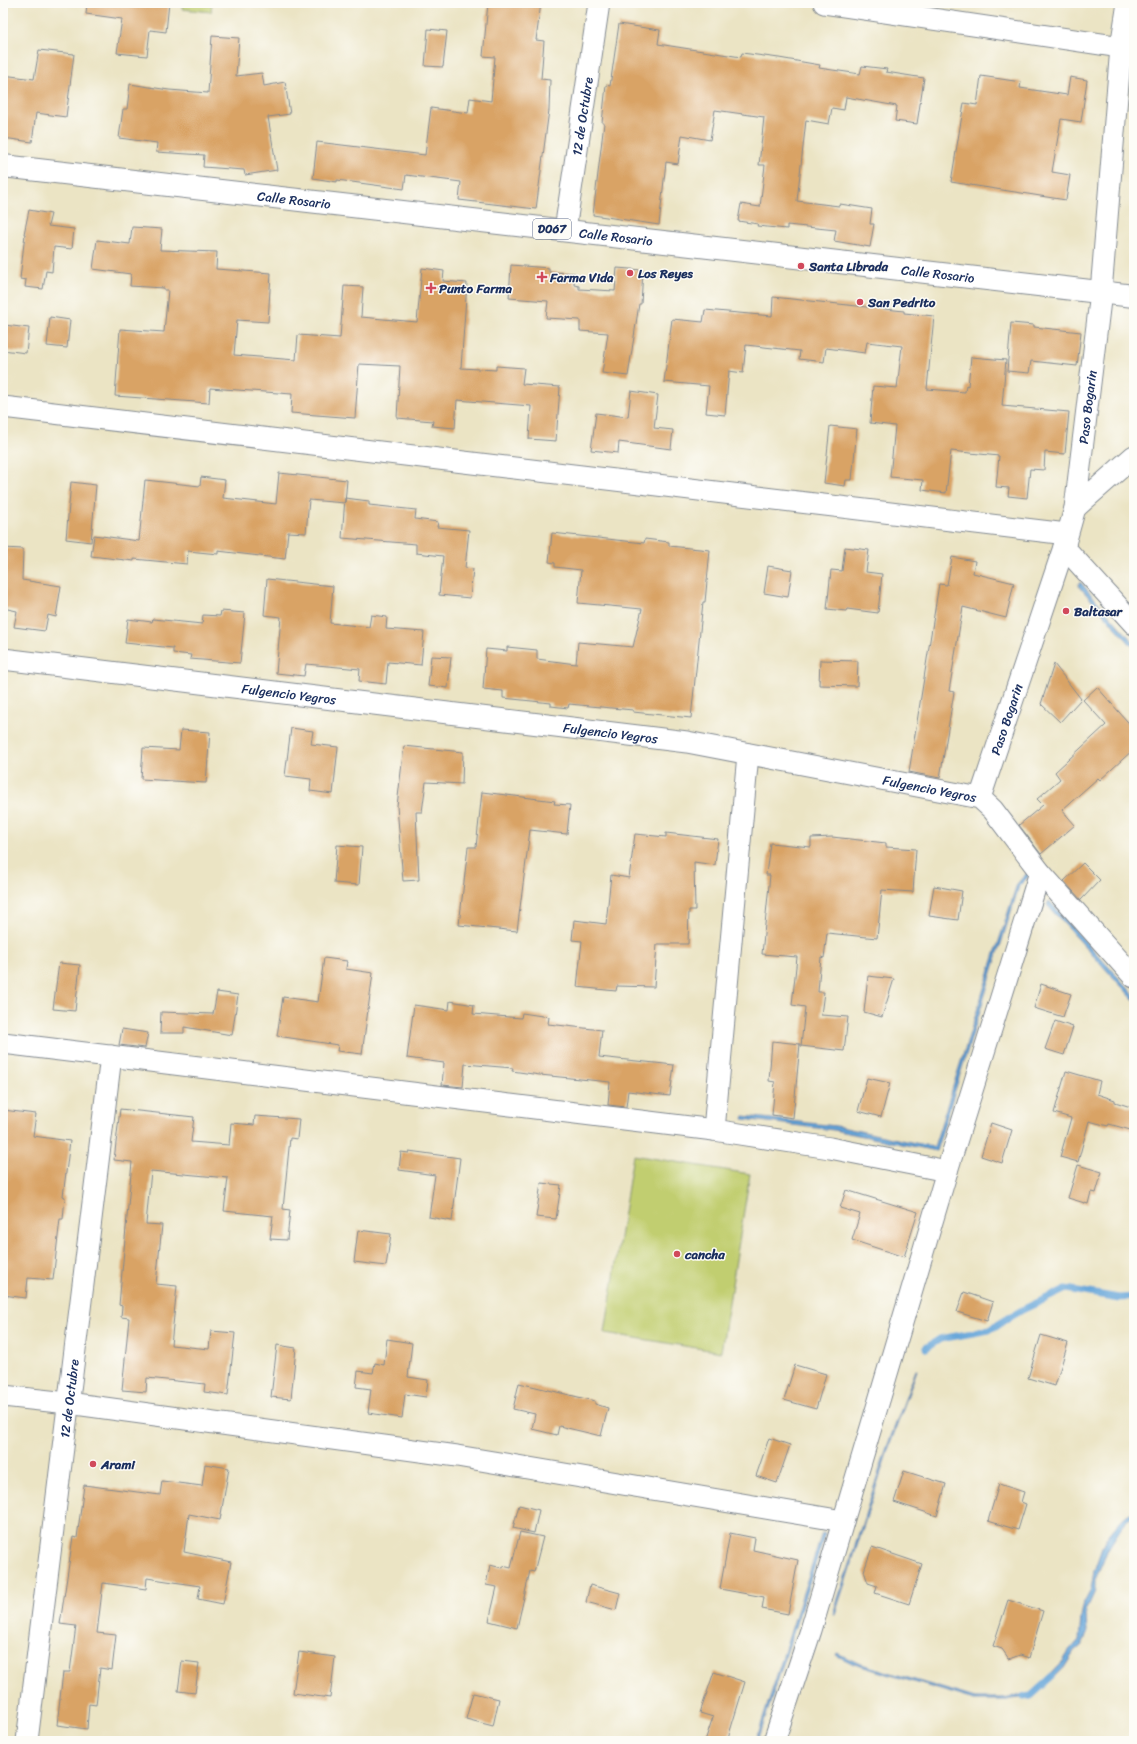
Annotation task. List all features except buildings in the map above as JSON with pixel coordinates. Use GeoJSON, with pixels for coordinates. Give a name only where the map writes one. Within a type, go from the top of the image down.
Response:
{"type":"FeatureCollection","features":[{"type":"Feature","properties":{"kind":"main road","name":"Calle Rosario"},"geometry":{"type":"LineString","coordinates":[[3,166],[1134,296]]}},
{"type":"Feature","properties":{"kind":"street","name":"12 de Octubre"},"geometry":{"type":"LineString","coordinates":[[565,230],[599,3]]}},
{"type":"Feature","properties":{"kind":"street"},"geometry":{"type":"LineString","coordinates":[[824,3],[1122,47]]}},
{"type":"Feature","properties":{"kind":"street","name":"Paso Bogarin"},"geometry":{"type":"LineString","coordinates":[[980,798],[1066,540],[1074,508],[1101,292],[1122,47],[1128,3]]}},
{"type":"Feature","properties":{"kind":"street"},"geometry":{"type":"LineString","coordinates":[[3,407],[1066,540],[1134,624]]}},
{"type":"Feature","properties":{"kind":"street"},"geometry":{"type":"LineString","coordinates":[[1074,508],[1134,456]]}},
{"type":"Feature","properties":{"kind":"street","name":"Fulgencio Yegros"},"geometry":{"type":"LineString","coordinates":[[3,659],[687,742],[980,798],[992,810],[1040,872],[1134,977]]}},
{"type":"Feature","properties":{"kind":"street"},"geometry":{"type":"LineString","coordinates":[[714,1130],[748,754]]}},
{"type":"Feature","properties":{"kind":"street"},"geometry":{"type":"LineString","coordinates":[[774,1741],[811,1630],[947,1171],[1040,872]]}},
{"type":"Feature","properties":{"kind":"street"},"geometry":{"type":"LineString","coordinates":[[3,1043],[714,1130],[830,1148],[947,1171]]}},
{"type":"Feature","properties":{"kind":"street","name":"12 de Octubre"},"geometry":{"type":"LineString","coordinates":[[27,1741],[111,1056]]}},
{"type":"Feature","properties":{"kind":"street"},"geometry":{"type":"LineString","coordinates":[[3,1396],[68,1403],[456,1456],[843,1521]]}},
{"type":"Feature","properties":{"kind":"green space"},"geometry":{"type":"Polygon","coordinates":[[[182,3],[212,3],[211,12],[182,9],[182,3]]]}},
{"type":"Feature","properties":{"kind":"green space","name":"cancha"},"geometry":{"type":"Polygon","coordinates":[[[633,1155],[750,1174],[721,1352],[605,1333],[633,1155]]]}},
{"type":"Feature","properties":{"kind":"water"},"geometry":{"type":"Polygon","coordinates":[[[1080,582],[1134,643],[1134,648],[1078,585],[1080,582]]]}},
{"type":"Feature","properties":{"kind":"water"},"geometry":{"type":"Polygon","coordinates":[[[1028,872],[1031,874],[1019,886],[936,1151],[834,1130],[743,1119],[744,1116],[836,1126],[934,1147],[1017,884],[1028,872]]]}},
{"type":"Feature","properties":{"kind":"water"},"geometry":{"type":"Polygon","coordinates":[[[1049,901],[1134,995],[1134,1000],[1047,905],[1049,901]]]}},
{"type":"Feature","properties":{"kind":"water"},"geometry":{"type":"Polygon","coordinates":[[[916,1370],[889,1447],[835,1614],[833,1614],[887,1447],[916,1370]]]}},
{"type":"Feature","properties":{"kind":"water"},"geometry":{"type":"Polygon","coordinates":[[[1134,1509],[1134,1514],[1121,1528],[1108,1549],[1095,1580],[1095,1591],[1086,1611],[1087,1634],[1082,1645],[1074,1652],[1064,1668],[1048,1684],[1044,1682],[1061,1664],[1065,1656],[1079,1640],[1084,1602],[1091,1589],[1094,1571],[1103,1545],[1107,1537],[1121,1520],[1134,1509]]]}},
{"type":"Feature","properties":{"kind":"water"},"geometry":{"type":"Polygon","coordinates":[[[822,1533],[825,1534],[758,1741],[756,1741],[822,1533]]]}},
{"type":"Feature","properties":{"kind":"water"},"geometry":{"type":"Polygon","coordinates":[[[837,1653],[858,1663],[975,1698],[1001,1698],[1031,1694],[1035,1696],[1003,1700],[974,1700],[854,1664],[836,1655],[837,1653]]]}},
{"type":"Feature","properties":{"kind":"waterway"},"geometry":{"type":"LineString","coordinates":[[926,1348],[940,1339],[989,1330],[1022,1310],[1066,1289],[1119,1298],[1134,1297]]}},
{"type":"Feature","properties":{"kind":"waterway"},"geometry":{"type":"LineString","coordinates":[[1024,1697],[1031,1696],[1052,1677]]}},
{"type":"Feature","properties":{"kind":"place","name":"Santa Librada"},"geometry":{"type":"Point","coordinates":[801,266]}},
{"type":"Feature","properties":{"kind":"place","name":"Los Reyes"},"geometry":{"type":"Point","coordinates":[630,273]}},
{"type":"Feature","properties":{"kind":"place","name":"Farma Vida"},"geometry":{"type":"Point","coordinates":[542,277]}},
{"type":"Feature","properties":{"kind":"place","name":"Punto Farma"},"geometry":{"type":"Point","coordinates":[431,288]}},
{"type":"Feature","properties":{"kind":"place","name":"San Pedrito"},"geometry":{"type":"Point","coordinates":[860,302]}},
{"type":"Feature","properties":{"kind":"place","name":"Baltasar"},"geometry":{"type":"Point","coordinates":[1066,611]}},
{"type":"Feature","properties":{"kind":"place","name":"cancha"},"geometry":{"type":"Point","coordinates":[677,1254]}},
{"type":"Feature","properties":{"kind":"place","name":"Arami"},"geometry":{"type":"Point","coordinates":[93,1464]}}]}
